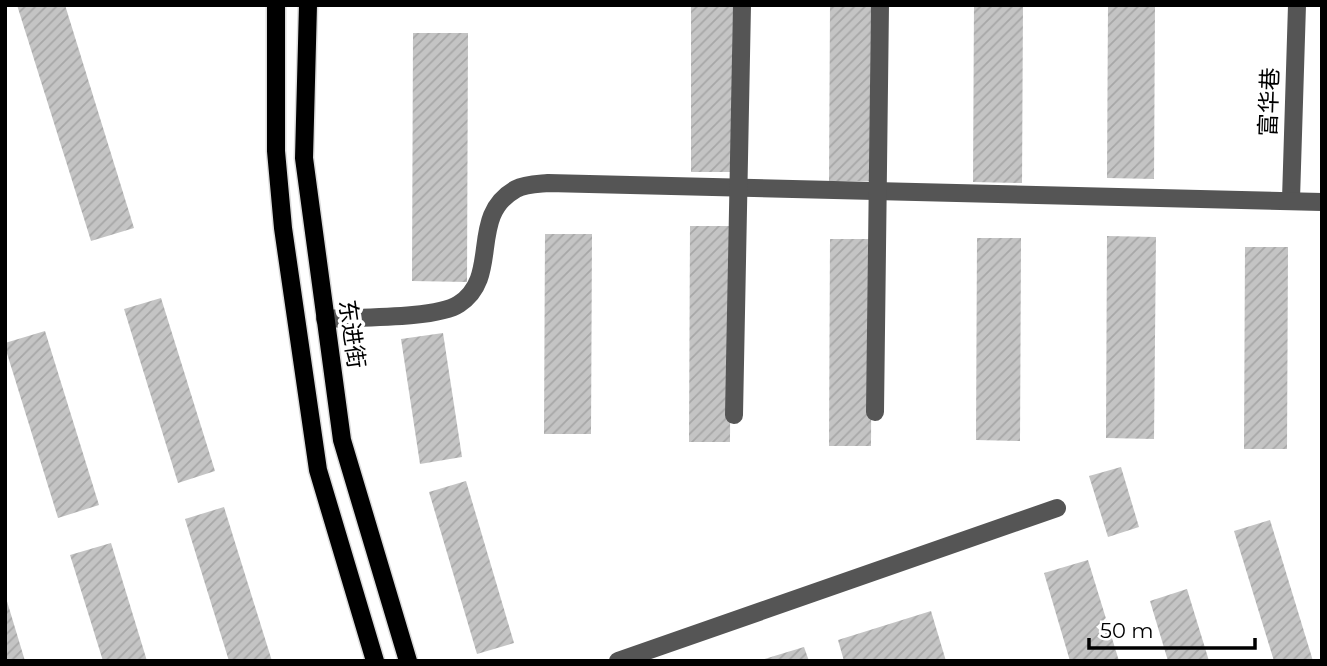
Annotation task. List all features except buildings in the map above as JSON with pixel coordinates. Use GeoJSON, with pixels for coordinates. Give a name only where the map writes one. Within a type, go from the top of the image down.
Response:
{"type":"FeatureCollection","features":[{"type":"Feature","properties":{"kind":"main road"},"geometry":{"type":"LineString","coordinates":[[276,5],[277,164],[283,228],[316,457],[375,661]]}},
{"type":"Feature","properties":{"kind":"main road","name":"东进街"},"geometry":{"type":"LineString","coordinates":[[308,5],[304,158],[342,440],[408,661]]}},
{"type":"Feature","properties":{"kind":"street"},"geometry":{"type":"LineString","coordinates":[[734,415],[742,5]]}},
{"type":"Feature","properties":{"kind":"street"},"geometry":{"type":"LineString","coordinates":[[875,412],[880,5]]}},
{"type":"Feature","properties":{"kind":"street","name":"富华巷"},"geometry":{"type":"LineString","coordinates":[[1291,199],[1297,5]]}},
{"type":"Feature","properties":{"kind":"street"},"geometry":{"type":"LineString","coordinates":[[325,319],[433,313],[459,304],[476,285],[483,265],[487,223],[497,204],[518,188],[548,183],[1291,199],[1322,202]]}},
{"type":"Feature","properties":{"kind":"street"},"geometry":{"type":"LineString","coordinates":[[618,661],[1057,508]]}}]}
